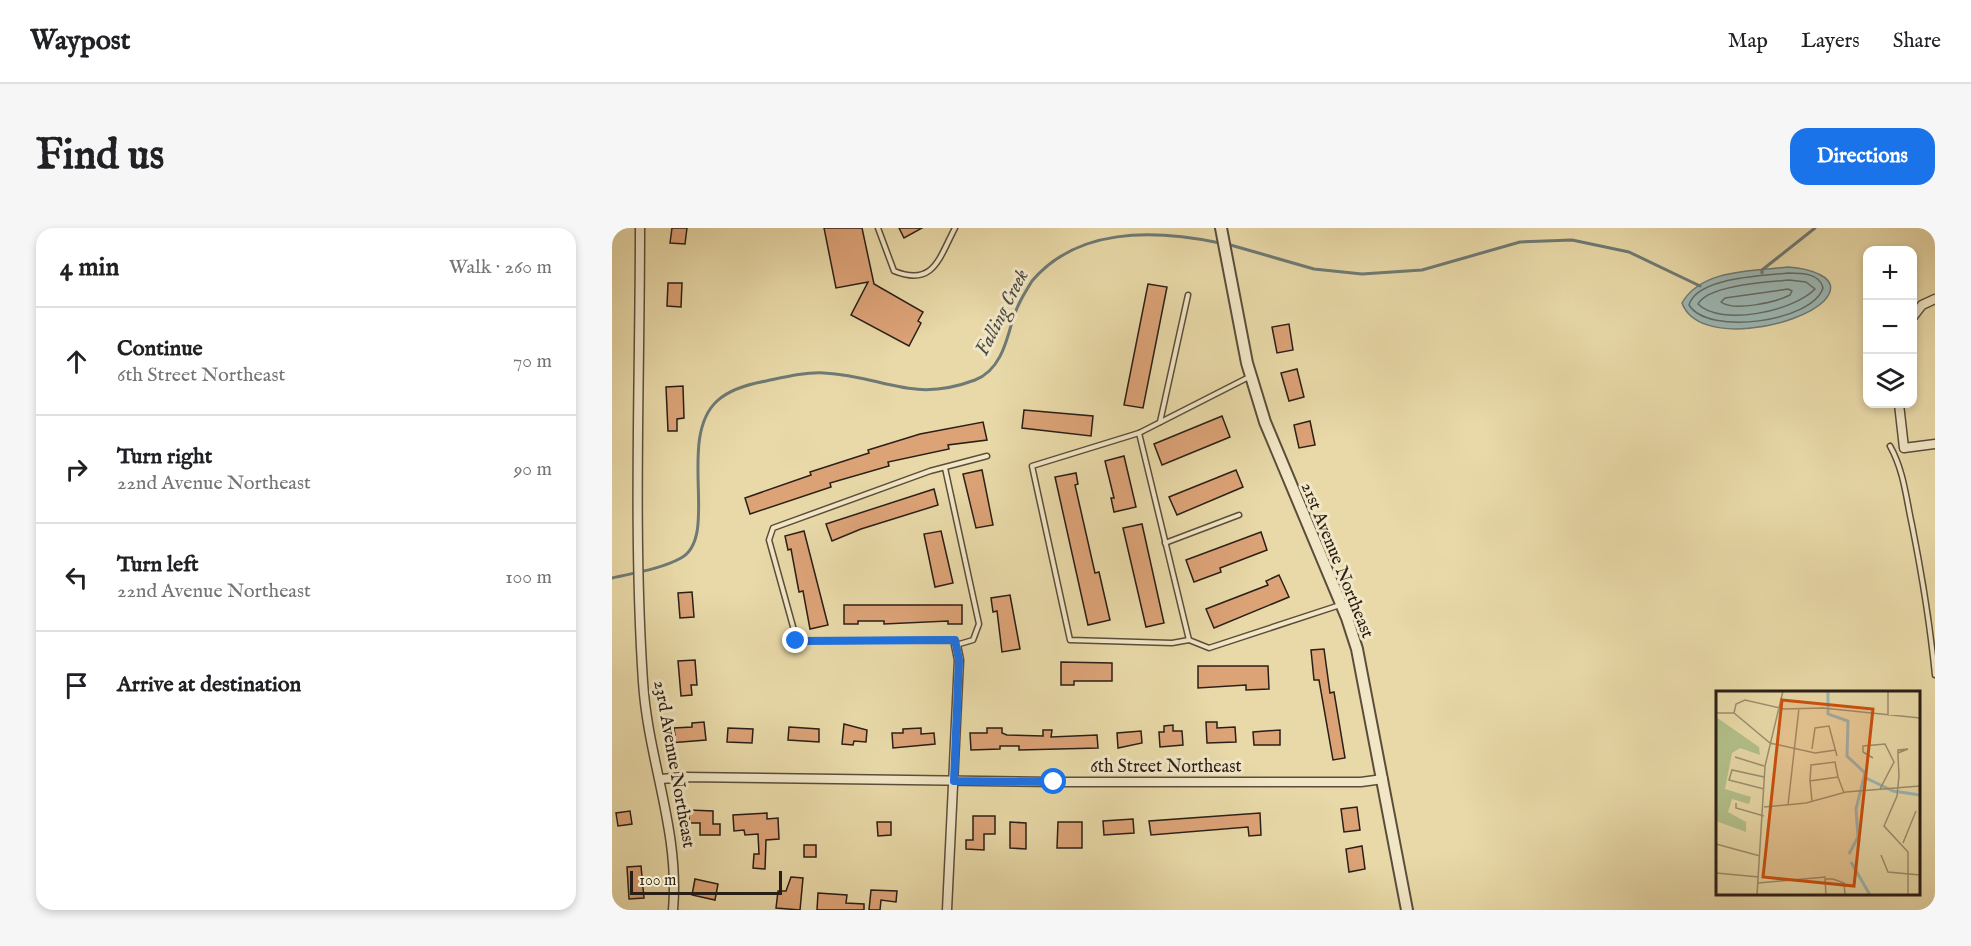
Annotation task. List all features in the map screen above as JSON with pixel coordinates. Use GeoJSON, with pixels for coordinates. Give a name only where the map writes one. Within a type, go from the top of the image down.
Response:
{"type":"FeatureCollection","features":[{"type":"Feature","properties":{"kind":"street","name":"23rd Avenue Northeast"},"geometry":{"type":"LineString","coordinates":[[640,228],[639,600],[646,718],[661,779],[674,859],[673,910]]}},
{"type":"Feature","properties":{"kind":"street","name":"21st Avenue Northeast"},"geometry":{"type":"LineString","coordinates":[[1221,228],[1251,376],[1278,457],[1341,604],[1359,660],[1407,910]]}},
{"type":"Feature","properties":{"kind":"street"},"geometry":{"type":"LineString","coordinates":[[1917,312],[1922,305],[1935,299]]}},
{"type":"Feature","properties":{"kind":"street"},"geometry":{"type":"LineString","coordinates":[[1899,408],[1904,448],[1935,444]]}},
{"type":"Feature","properties":{"kind":"street"},"geometry":{"type":"LineString","coordinates":[[947,910],[959,660],[956,645]]}},
{"type":"Feature","properties":{"kind":"street","name":"6th Street Northeast"},"geometry":{"type":"LineString","coordinates":[[661,779],[685,777],[954,781],[1361,782],[1383,779]]}},
{"type":"Feature","properties":{"kind":"lane"},"geometry":{"type":"LineString","coordinates":[[878,228],[894,271],[907,276],[921,276],[932,271],[955,228]]}},
{"type":"Feature","properties":{"kind":"lane"},"geometry":{"type":"LineString","coordinates":[[1160,422],[1188,295]]}},
{"type":"Feature","properties":{"kind":"lane"},"geometry":{"type":"LineString","coordinates":[[1251,376],[1139,433],[1032,466],[1070,640],[1172,643],[1189,640],[1209,648],[1341,604]]}},
{"type":"Feature","properties":{"kind":"lane"},"geometry":{"type":"LineString","coordinates":[[1139,433],[1189,640]]}},
{"type":"Feature","properties":{"kind":"lane"},"geometry":{"type":"LineString","coordinates":[[1890,446],[1901,469],[1921,567],[1933,640],[1935,675]]}},
{"type":"Feature","properties":{"kind":"lane"},"geometry":{"type":"LineString","coordinates":[[945,468],[979,624],[973,640],[956,645],[955,640],[796,641],[769,540],[771,531],[778,525],[945,468],[987,456]]}},
{"type":"Feature","properties":{"kind":"lane"},"geometry":{"type":"LineString","coordinates":[[1165,543],[1239,515]]}},
{"type":"Feature","properties":{"kind":"water"},"geometry":{"type":"Polygon","coordinates":[[[1788,267],[1804,269],[1821,275],[1830,285],[1830,292],[1824,301],[1793,318],[1772,325],[1727,329],[1707,325],[1692,317],[1682,303],[1691,292],[1715,278],[1744,271],[1788,267]]]}},
{"type":"Feature","properties":{"kind":"building"},"geometry":{"type":"Polygon","coordinates":[[[672,228],[687,228],[685,244],[670,243],[672,228]]]}},
{"type":"Feature","properties":{"kind":"building"},"geometry":{"type":"Polygon","coordinates":[[[824,228],[862,228],[874,284],[923,312],[918,321],[921,323],[909,346],[851,315],[868,282],[836,288],[824,228]]]}},
{"type":"Feature","properties":{"kind":"building"},"geometry":{"type":"Polygon","coordinates":[[[899,228],[922,228],[904,238],[899,228]]]}},
{"type":"Feature","properties":{"kind":"building"},"geometry":{"type":"Polygon","coordinates":[[[668,283],[682,283],[681,307],[667,306],[668,283]]]}},
{"type":"Feature","properties":{"kind":"building"},"geometry":{"type":"Polygon","coordinates":[[[1148,284],[1167,287],[1143,408],[1124,405],[1148,284]]]}},
{"type":"Feature","properties":{"kind":"building"},"geometry":{"type":"Polygon","coordinates":[[[1289,324],[1293,350],[1277,353],[1272,327],[1289,324]]]}},
{"type":"Feature","properties":{"kind":"building"},"geometry":{"type":"Polygon","coordinates":[[[1297,369],[1304,397],[1289,401],[1281,373],[1297,369]]]}},
{"type":"Feature","properties":{"kind":"building"},"geometry":{"type":"Polygon","coordinates":[[[683,386],[684,418],[677,419],[677,431],[668,431],[666,387],[683,386]]]}},
{"type":"Feature","properties":{"kind":"building"},"geometry":{"type":"Polygon","coordinates":[[[1024,410],[1093,416],[1091,436],[1022,428],[1024,410]]]}},
{"type":"Feature","properties":{"kind":"building"},"geometry":{"type":"Polygon","coordinates":[[[1222,416],[1230,437],[1162,465],[1154,444],[1222,416]]]}},
{"type":"Feature","properties":{"kind":"building"},"geometry":{"type":"Polygon","coordinates":[[[1310,421],[1315,445],[1299,448],[1294,425],[1310,421]]]}},
{"type":"Feature","properties":{"kind":"building"},"geometry":{"type":"Polygon","coordinates":[[[983,422],[987,440],[948,445],[949,449],[888,462],[889,466],[830,483],[831,487],[750,514],[745,498],[811,475],[810,472],[869,453],[868,450],[920,434],[983,422]]]}},
{"type":"Feature","properties":{"kind":"building"},"geometry":{"type":"Polygon","coordinates":[[[1124,456],[1136,507],[1114,512],[1111,498],[1114,498],[1105,461],[1124,456]]]}},
{"type":"Feature","properties":{"kind":"building"},"geometry":{"type":"Polygon","coordinates":[[[982,470],[993,525],[976,528],[963,474],[982,470]]]}},
{"type":"Feature","properties":{"kind":"building"},"geometry":{"type":"Polygon","coordinates":[[[1236,470],[1243,487],[1177,515],[1169,497],[1236,470]]]}},
{"type":"Feature","properties":{"kind":"building"},"geometry":{"type":"Polygon","coordinates":[[[1076,473],[1078,484],[1075,485],[1095,573],[1099,572],[1110,620],[1088,625],[1055,477],[1076,473]]]}},
{"type":"Feature","properties":{"kind":"building"},"geometry":{"type":"Polygon","coordinates":[[[934,489],[938,505],[861,529],[832,541],[826,524],[934,489]]]}},
{"type":"Feature","properties":{"kind":"building"},"geometry":{"type":"Polygon","coordinates":[[[1142,524],[1164,623],[1146,627],[1123,528],[1142,524]]]}},
{"type":"Feature","properties":{"kind":"building"},"geometry":{"type":"Polygon","coordinates":[[[804,531],[828,625],[810,629],[803,591],[799,592],[791,549],[788,550],[785,536],[804,531]]]}},
{"type":"Feature","properties":{"kind":"building"},"geometry":{"type":"Polygon","coordinates":[[[941,531],[953,583],[935,587],[924,534],[941,531]]]}},
{"type":"Feature","properties":{"kind":"building"},"geometry":{"type":"Polygon","coordinates":[[[1261,532],[1267,550],[1220,568],[1221,572],[1194,582],[1186,560],[1261,532]]]}},
{"type":"Feature","properties":{"kind":"building"},"geometry":{"type":"Polygon","coordinates":[[[1279,575],[1289,597],[1214,628],[1206,609],[1268,585],[1266,581],[1279,575]]]}},
{"type":"Feature","properties":{"kind":"building"},"geometry":{"type":"Polygon","coordinates":[[[692,592],[694,617],[680,618],[678,593],[692,592]]]}},
{"type":"Feature","properties":{"kind":"building"},"geometry":{"type":"Polygon","coordinates":[[[1010,595],[1020,649],[1002,652],[997,611],[993,612],[991,598],[1010,595]]]}},
{"type":"Feature","properties":{"kind":"building"},"geometry":{"type":"Polygon","coordinates":[[[844,605],[962,605],[962,624],[948,624],[948,621],[884,624],[884,621],[858,621],[858,624],[844,624],[844,605]]]}},
{"type":"Feature","properties":{"kind":"building"},"geometry":{"type":"Polygon","coordinates":[[[1324,649],[1330,693],[1334,692],[1345,758],[1333,760],[1319,680],[1314,680],[1311,650],[1324,649]]]}},
{"type":"Feature","properties":{"kind":"building"},"geometry":{"type":"Polygon","coordinates":[[[695,660],[697,685],[691,685],[692,695],[681,696],[678,661],[695,660]]]}},
{"type":"Feature","properties":{"kind":"building"},"geometry":{"type":"Polygon","coordinates":[[[1061,662],[1112,663],[1112,681],[1074,681],[1074,685],[1061,685],[1061,662]]]}},
{"type":"Feature","properties":{"kind":"building"},"geometry":{"type":"Polygon","coordinates":[[[1198,666],[1268,666],[1269,689],[1246,690],[1246,685],[1198,688],[1198,666]]]}},
{"type":"Feature","properties":{"kind":"building"},"geometry":{"type":"Polygon","coordinates":[[[704,722],[706,740],[669,743],[668,735],[675,735],[674,728],[692,727],[692,723],[704,722]]]}},
{"type":"Feature","properties":{"kind":"building"},"geometry":{"type":"Polygon","coordinates":[[[1206,722],[1217,722],[1217,728],[1235,727],[1236,742],[1207,743],[1206,722]]]}},
{"type":"Feature","properties":{"kind":"building"},"geometry":{"type":"Polygon","coordinates":[[[844,724],[867,730],[866,742],[854,741],[853,745],[842,744],[844,724]]]}},
{"type":"Feature","properties":{"kind":"building"},"geometry":{"type":"Polygon","coordinates":[[[1173,725],[1173,731],[1182,731],[1183,745],[1160,747],[1159,732],[1164,732],[1164,726],[1173,725]]]}},
{"type":"Feature","properties":{"kind":"building"},"geometry":{"type":"Polygon","coordinates":[[[789,727],[819,729],[819,742],[788,740],[789,727]]]}},
{"type":"Feature","properties":{"kind":"building"},"geometry":{"type":"Polygon","coordinates":[[[728,728],[753,729],[752,743],[727,742],[728,728]]]}},
{"type":"Feature","properties":{"kind":"building"},"geometry":{"type":"Polygon","coordinates":[[[921,728],[921,734],[934,733],[935,744],[893,748],[892,733],[903,733],[903,729],[921,728]]]}},
{"type":"Feature","properties":{"kind":"building"},"geometry":{"type":"Polygon","coordinates":[[[987,728],[1002,728],[1002,733],[1007,735],[1043,736],[1043,730],[1052,730],[1051,737],[1097,735],[1098,748],[1019,750],[1019,746],[1000,746],[1000,749],[971,750],[970,733],[987,733],[987,728]]]}},
{"type":"Feature","properties":{"kind":"building"},"geometry":{"type":"Polygon","coordinates":[[[1280,730],[1280,745],[1254,745],[1253,732],[1280,730]]]}},
{"type":"Feature","properties":{"kind":"building"},"geometry":{"type":"Polygon","coordinates":[[[1141,731],[1142,743],[1118,748],[1117,733],[1141,731]]]}},
{"type":"Feature","properties":{"kind":"building"},"geometry":{"type":"Polygon","coordinates":[[[1357,807],[1360,830],[1344,832],[1341,809],[1357,807]]]}},
{"type":"Feature","properties":{"kind":"building"},"geometry":{"type":"Polygon","coordinates":[[[689,810],[713,811],[713,824],[720,824],[720,835],[700,835],[700,823],[689,823],[689,810]]]}},
{"type":"Feature","properties":{"kind":"building"},"geometry":{"type":"Polygon","coordinates":[[[630,811],[632,824],[618,826],[616,813],[630,811]]]}},
{"type":"Feature","properties":{"kind":"building"},"geometry":{"type":"Polygon","coordinates":[[[767,813],[767,819],[778,818],[779,839],[766,840],[765,869],[753,868],[754,854],[759,854],[758,834],[745,835],[744,830],[734,831],[733,815],[767,813]]]}},
{"type":"Feature","properties":{"kind":"building"},"geometry":{"type":"Polygon","coordinates":[[[1260,813],[1261,835],[1249,836],[1248,827],[1151,835],[1149,821],[1260,813]]]}},
{"type":"Feature","properties":{"kind":"building"},"geometry":{"type":"Polygon","coordinates":[[[973,816],[995,816],[995,834],[984,834],[984,850],[966,849],[966,840],[973,840],[973,816]]]}},
{"type":"Feature","properties":{"kind":"building"},"geometry":{"type":"Polygon","coordinates":[[[1133,819],[1134,833],[1104,835],[1103,821],[1133,819]]]}},
{"type":"Feature","properties":{"kind":"building"},"geometry":{"type":"Polygon","coordinates":[[[877,822],[891,822],[891,835],[878,836],[877,822]]]}},
{"type":"Feature","properties":{"kind":"building"},"geometry":{"type":"Polygon","coordinates":[[[1010,822],[1026,823],[1026,849],[1010,848],[1010,822]]]}},
{"type":"Feature","properties":{"kind":"building"},"geometry":{"type":"Polygon","coordinates":[[[1058,822],[1082,822],[1082,848],[1057,848],[1058,822]]]}},
{"type":"Feature","properties":{"kind":"building"},"geometry":{"type":"Polygon","coordinates":[[[804,845],[816,845],[816,857],[804,857],[804,845]]]}},
{"type":"Feature","properties":{"kind":"building"},"geometry":{"type":"Polygon","coordinates":[[[1362,846],[1365,869],[1349,872],[1346,849],[1362,846]]]}},
{"type":"Feature","properties":{"kind":"building"},"geometry":{"type":"Polygon","coordinates":[[[641,866],[644,898],[629,899],[627,867],[641,866]]]}},
{"type":"Feature","properties":{"kind":"building"},"geometry":{"type":"Polygon","coordinates":[[[791,877],[803,878],[800,910],[776,908],[778,891],[786,891],[791,877]]]}},
{"type":"Feature","properties":{"kind":"building"},"geometry":{"type":"Polygon","coordinates":[[[695,879],[718,884],[715,900],[692,895],[695,879]]]}},
{"type":"Feature","properties":{"kind":"building"},"geometry":{"type":"Polygon","coordinates":[[[871,890],[897,891],[896,902],[881,900],[880,910],[869,910],[871,890]]]}},
{"type":"Feature","properties":{"kind":"building"},"geometry":{"type":"Polygon","coordinates":[[[818,893],[847,895],[846,903],[864,904],[864,910],[817,910],[818,893]]]}},
{"type":"Feature","properties":{"kind":"waterway","name":"Falling Creek"},"geometry":{"type":"LineString","coordinates":[[1762,273],[1762,270],[1815,228]]}},
{"type":"Feature","properties":{"kind":"waterway","name":"Falling Creek"},"geometry":{"type":"LineString","coordinates":[[612,578],[665,565],[681,558],[692,547],[697,530],[699,509],[700,439],[705,418],[717,401],[728,393],[753,384],[810,373],[845,375],[915,389],[953,387],[975,380],[990,370],[1000,356],[1016,311],[1032,281],[1050,264],[1071,251],[1093,242],[1142,235],[1194,238],[1220,243]]}},
{"type":"Feature","properties":{"kind":"waterway","name":"Falling Creek"},"geometry":{"type":"LineString","coordinates":[[1227,244],[1314,269],[1362,274],[1422,270],[1520,242],[1572,240],[1629,252],[1700,286]]}},
{"type":"Feature","properties":{"kind":"route"},"geometry":{"type":"LineString","coordinates":[[796,641],[955,640],[959,660],[954,781],[1054,782]]}}]}
